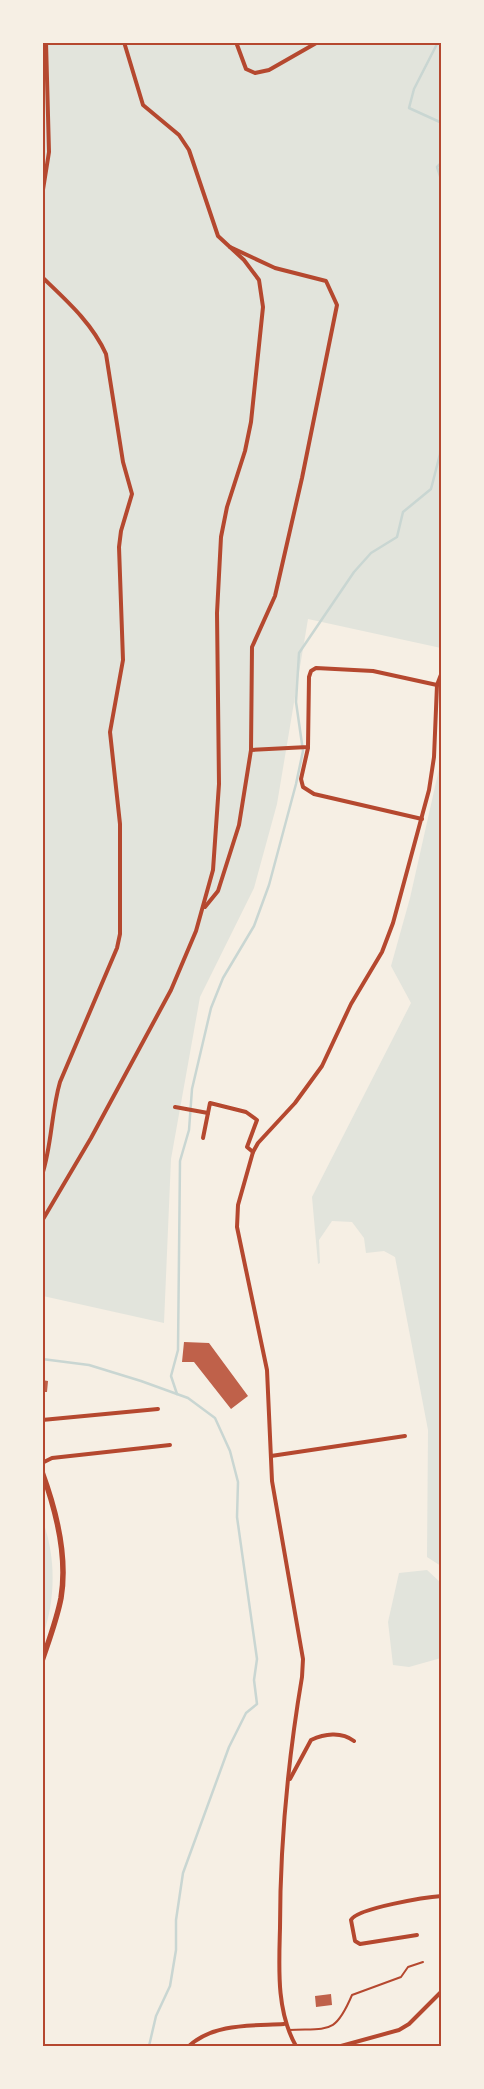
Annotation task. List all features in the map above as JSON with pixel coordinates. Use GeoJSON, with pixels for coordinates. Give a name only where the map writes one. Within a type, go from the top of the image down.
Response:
{"type":"FeatureCollection","features":[{"type":"Feature","properties":{"kind":"main road"},"geometry":{"type":"LineString","coordinates":[[42,1472],[56,1516],[62,1580],[58,1609],[42,1661]]}},
{"type":"Feature","properties":{"kind":"street"},"geometry":{"type":"LineString","coordinates":[[42,196],[49,152],[46,42]]}},
{"type":"Feature","properties":{"kind":"street"},"geometry":{"type":"LineString","coordinates":[[42,1221],[91,1138],[171,990],[204,908],[213,870],[219,784],[217,613],[221,537],[251,422],[263,307],[263,292],[259,280],[244,260],[226,245],[215,229],[189,150],[179,135],[143,105],[124,42]]}},
{"type":"Feature","properties":{"kind":"street"},"geometry":{"type":"LineString","coordinates":[[236,42],[247,70],[255,73],[269,70],[318,42]]}},
{"type":"Feature","properties":{"kind":"street"},"geometry":{"type":"LineString","coordinates":[[204,908],[218,891],[239,825],[251,750],[252,647],[275,596],[302,478],[337,305],[326,281],[275,268],[226,245]]}},
{"type":"Feature","properties":{"kind":"street"},"geometry":{"type":"LineString","coordinates":[[42,277],[87,322],[99,338],[106,354],[123,462],[132,494],[121,531],[119,547],[124,660],[110,732],[120,824],[120,934],[114,954],[60,1082],[55,1102],[49,1154],[42,1175]]}},
{"type":"Feature","properties":{"kind":"street"},"geometry":{"type":"LineString","coordinates":[[422,819],[314,794],[303,787],[302,779],[307,748],[309,677],[311,671],[316,668],[373,671],[436,686]]}},
{"type":"Feature","properties":{"kind":"street"},"geometry":{"type":"LineString","coordinates":[[296,2046],[284,2024],[279,1954],[279,1882],[288,1784],[303,1659],[275,1504],[267,1370],[237,1227],[238,1205],[249,1164],[258,1143],[296,1103],[318,1072],[351,1004],[382,952],[404,888],[422,819],[434,757],[436,686],[442,672]]}},
{"type":"Feature","properties":{"kind":"street"},"geometry":{"type":"LineString","coordinates":[[251,750],[307,748]]}},
{"type":"Feature","properties":{"kind":"street"},"geometry":{"type":"LineString","coordinates":[[203,1138],[210,1103],[246,1112],[257,1120],[247,1147],[253,1152]]}},
{"type":"Feature","properties":{"kind":"street"},"geometry":{"type":"LineString","coordinates":[[175,1107],[208,1113]]}},
{"type":"Feature","properties":{"kind":"street"},"geometry":{"type":"LineString","coordinates":[[42,1420],[158,1409]]}},
{"type":"Feature","properties":{"kind":"street"},"geometry":{"type":"LineString","coordinates":[[271,1456],[405,1436]]}},
{"type":"Feature","properties":{"kind":"street"},"geometry":{"type":"LineString","coordinates":[[42,1463],[52,1458],[170,1444]]}},
{"type":"Feature","properties":{"kind":"street"},"geometry":{"type":"LineString","coordinates":[[288,1784],[311,1740],[335,1734],[354,1740]]}},
{"type":"Feature","properties":{"kind":"street"},"geometry":{"type":"LineString","coordinates":[[417,1935],[360,1944],[354,1941],[351,1920],[356,1914],[373,1909],[424,1897],[442,1896]]}},
{"type":"Feature","properties":{"kind":"street"},"geometry":{"type":"LineString","coordinates":[[341,2046],[399,2030],[409,2024],[442,1991]]}},
{"type":"Feature","properties":{"kind":"street"},"geometry":{"type":"LineString","coordinates":[[189,2046],[195,2040],[218,2030],[284,2024]]}},
{"type":"Feature","properties":{"kind":"lane"},"geometry":{"type":"LineString","coordinates":[[288,2030],[331,2027],[343,2016],[352,1994],[401,1978],[408,1967],[423,1962]]}},
{"type":"Feature","properties":{"kind":"shaded area"},"geometry":{"type":"Polygon","coordinates":[[[43,43],[441,43],[441,648],[308,619],[277,804],[254,888],[200,997],[171,1159],[164,1323],[43,1296],[43,43]]]}},
{"type":"Feature","properties":{"kind":"shaded area"},"geometry":{"type":"Polygon","coordinates":[[[441,760],[442,1566],[427,1557],[428,1430],[395,1257],[384,1251],[366,1253],[364,1238],[352,1222],[332,1221],[319,1240],[320,1263],[318,1264],[312,1197],[411,1003],[391,966],[410,898],[441,760]]]}},
{"type":"Feature","properties":{"kind":"shaded area"},"geometry":{"type":"Polygon","coordinates":[[[42,1519],[50,1547],[53,1577],[50,1607],[43,1635],[42,1519]]]}},
{"type":"Feature","properties":{"kind":"shaded area"},"geometry":{"type":"Polygon","coordinates":[[[427,1570],[441,1583],[441,1658],[409,1667],[393,1665],[388,1622],[399,1573],[427,1570]]]}},
{"type":"Feature","properties":{"kind":"building"},"geometry":{"type":"Polygon","coordinates":[[[184,1342],[209,1343],[248,1396],[231,1409],[194,1362],[182,1362],[184,1342]]]}},
{"type":"Feature","properties":{"kind":"building"},"geometry":{"type":"Polygon","coordinates":[[[42,1380],[48,1381],[47,1392],[42,1392],[42,1380]]]}},
{"type":"Feature","properties":{"kind":"building"},"geometry":{"type":"Polygon","coordinates":[[[331,1994],[332,2005],[316,2007],[315,1996],[331,1994]]]}},
{"type":"Feature","properties":{"kind":"waterway"},"geometry":{"type":"LineString","coordinates":[[438,42],[414,89],[409,108],[442,123]]}},
{"type":"Feature","properties":{"kind":"waterway"},"geometry":{"type":"LineString","coordinates":[[442,162],[437,167],[442,182]]}},
{"type":"Feature","properties":{"kind":"waterway"},"geometry":{"type":"LineString","coordinates":[[177,1394],[171,1376],[178,1350],[180,1161],[189,1130],[192,1089],[211,1008],[223,978],[254,926],[269,885],[296,784],[303,751],[296,702],[299,653],[354,572],[371,553],[397,537],[403,512],[431,489],[440,454],[442,421]]}},
{"type":"Feature","properties":{"kind":"waterway"},"geometry":{"type":"LineString","coordinates":[[42,1359],[89,1365],[188,1398],[215,1418],[230,1451],[238,1482],[237,1517],[257,1659],[254,1680],[257,1704],[246,1713],[229,1747],[183,1873],[176,1920],[176,1950],[170,1986],[156,2016],[149,2046]]}}]}
